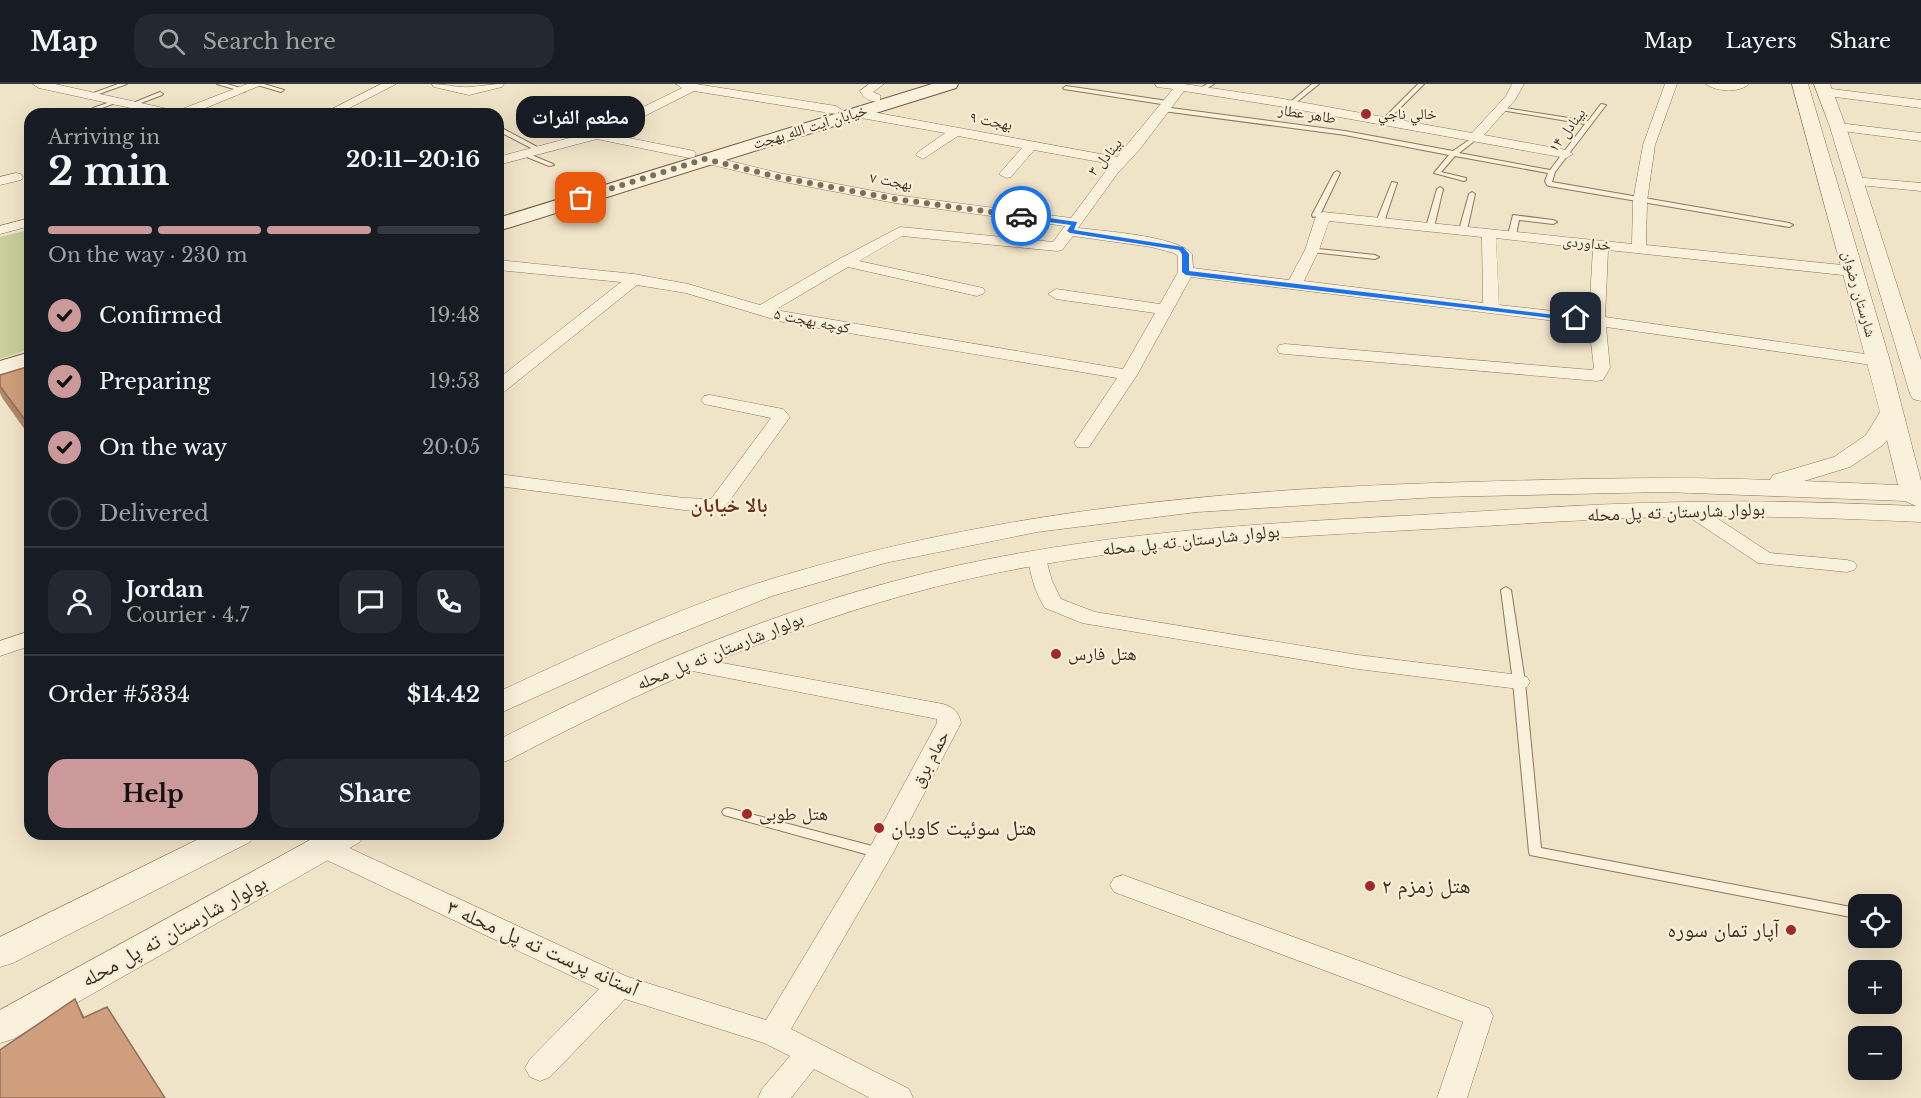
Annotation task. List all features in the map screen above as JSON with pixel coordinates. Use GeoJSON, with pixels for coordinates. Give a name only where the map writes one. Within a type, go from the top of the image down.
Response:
{"type":"FeatureCollection","features":[{"type":"Feature","properties":{"kind":"main road","name":"خیابان آیت الله بهجت"},"geometry":{"type":"LineString","coordinates":[[504,223],[836,110],[877,91],[921,84]]}},
{"type":"Feature","properties":{"kind":"main road","name":"خیابان آیت الله بهجت"},"geometry":{"type":"LineString","coordinates":[[504,212],[856,113],[950,84]]}},
{"type":"Feature","properties":{"kind":"main road"},"geometry":{"type":"LineString","coordinates":[[0,369],[24,361]]}},
{"type":"Feature","properties":{"kind":"main road"},"geometry":{"type":"LineString","coordinates":[[0,380],[24,372]]}},
{"type":"Feature","properties":{"kind":"street"},"geometry":{"type":"LineString","coordinates":[[39,84],[146,108]]}},
{"type":"Feature","properties":{"kind":"street"},"geometry":{"type":"LineString","coordinates":[[196,108],[258,84]]}},
{"type":"Feature","properties":{"kind":"street"},"geometry":{"type":"LineString","coordinates":[[340,108],[390,84]]}},
{"type":"Feature","properties":{"kind":"street"},"geometry":{"type":"LineString","coordinates":[[438,84],[469,91],[498,84]]}},
{"type":"Feature","properties":{"kind":"street"},"geometry":{"type":"LineString","coordinates":[[709,92],[729,84]]}},
{"type":"Feature","properties":{"kind":"street"},"geometry":{"type":"LineString","coordinates":[[1161,84],[1180,88],[1205,87],[1566,154]]}},
{"type":"Feature","properties":{"kind":"street"},"geometry":{"type":"LineString","coordinates":[[1475,138],[1511,97],[1518,84]]}},
{"type":"Feature","properties":{"kind":"street"},"geometry":{"type":"LineString","coordinates":[[1639,248],[1640,201],[1649,145],[1671,84]]}},
{"type":"Feature","properties":{"kind":"street"},"geometry":{"type":"LineString","coordinates":[[1712,84],[1739,87],[1743,84]]}},
{"type":"Feature","properties":{"kind":"street","name":"شارستان رضوان"},"geometry":{"type":"LineString","coordinates":[[1800,84],[1879,361],[1891,413],[1919,500]]}},
{"type":"Feature","properties":{"kind":"street"},"geometry":{"type":"LineString","coordinates":[[504,159],[592,136],[687,85],[709,92],[836,110]]}},
{"type":"Feature","properties":{"kind":"street","name":"بینادل ۳"},"geometry":{"type":"LineString","coordinates":[[844,262],[900,231],[1057,248],[1119,162],[1135,146],[1180,88]]}},
{"type":"Feature","properties":{"kind":"street"},"geometry":{"type":"LineString","coordinates":[[1823,88],[1921,104]]}},
{"type":"Feature","properties":{"kind":"street","name":"شارستان رضوان"},"geometry":{"type":"LineString","coordinates":[[1823,88],[1838,127],[1921,394]]}},
{"type":"Feature","properties":{"kind":"street","name":"بهجت ۹"},"geometry":{"type":"LineString","coordinates":[[856,113],[1119,162]]}},
{"type":"Feature","properties":{"kind":"street"},"geometry":{"type":"LineString","coordinates":[[1838,127],[1921,137]]}},
{"type":"Feature","properties":{"kind":"street"},"geometry":{"type":"LineString","coordinates":[[923,155],[956,131]]}},
{"type":"Feature","properties":{"kind":"street","name":"بهجت ۷"},"geometry":{"type":"LineString","coordinates":[[592,136],[697,157],[778,177],[895,199],[1073,227],[1181,249],[1185,254],[1186,272]]}},
{"type":"Feature","properties":{"kind":"street"},"geometry":{"type":"LineString","coordinates":[[1006,174],[1031,145]]}},
{"type":"Feature","properties":{"kind":"street"},"geometry":{"type":"LineString","coordinates":[[0,181],[16,177]]}},
{"type":"Feature","properties":{"kind":"street"},"geometry":{"type":"LineString","coordinates":[[1853,181],[1921,187]]}},
{"type":"Feature","properties":{"kind":"street"},"geometry":{"type":"LineString","coordinates":[[1294,285],[1312,250],[1320,216]]}},
{"type":"Feature","properties":{"kind":"street","name":"خداوردی"},"geometry":{"type":"LineString","coordinates":[[1320,216],[1852,271]]}},
{"type":"Feature","properties":{"kind":"street"},"geometry":{"type":"LineString","coordinates":[[0,230],[24,224]]}},
{"type":"Feature","properties":{"kind":"street"},"geometry":{"type":"LineString","coordinates":[[1489,233],[1491,308]]}},
{"type":"Feature","properties":{"kind":"street"},"geometry":{"type":"LineString","coordinates":[[1285,349],[1586,377],[1597,376],[1602,368],[1597,321],[1601,244]]}},
{"type":"Feature","properties":{"kind":"street"},"geometry":{"type":"LineString","coordinates":[[761,310],[844,262],[977,291]]}},
{"type":"Feature","properties":{"kind":"street","name":"کوچه بهجت ۵"},"geometry":{"type":"LineString","coordinates":[[504,266],[634,279],[688,289],[795,319],[1128,375]]}},
{"type":"Feature","properties":{"kind":"street"},"geometry":{"type":"LineString","coordinates":[[1083,443],[1128,375],[1186,272],[1597,321],[1879,361]]}},
{"type":"Feature","properties":{"kind":"street"},"geometry":{"type":"LineString","coordinates":[[504,383],[634,279]]}},
{"type":"Feature","properties":{"kind":"street"},"geometry":{"type":"LineString","coordinates":[[1056,294],[1165,310]]}},
{"type":"Feature","properties":{"kind":"street"},"geometry":{"type":"LineString","coordinates":[[504,481],[714,506],[781,417],[777,413],[710,400]]}},
{"type":"Feature","properties":{"kind":"street"},"geometry":{"type":"LineString","coordinates":[[1729,486],[1792,478],[1842,462],[1875,440],[1891,413]]}},
{"type":"Feature","properties":{"kind":"street","name":"بولوار شارستان ته پل محله"},"geometry":{"type":"LineString","coordinates":[[504,701],[713,609],[802,578],[909,549],[1025,527],[1134,510],[1304,494],[1550,487],[1729,486],[1919,500]]}},
{"type":"Feature","properties":{"kind":"street","name":"بولوار شارستان ته پل محله"},"geometry":{"type":"LineString","coordinates":[[504,750],[606,697],[732,643],[829,609],[930,581],[1038,559],[1150,542],[1322,527],[1690,509],[1796,510],[1919,500]]}},
{"type":"Feature","properties":{"kind":"street"},"geometry":{"type":"LineString","coordinates":[[1690,509],[1765,559],[1847,566]]}},
{"type":"Feature","properties":{"kind":"street"},"geometry":{"type":"LineString","coordinates":[[1038,559],[1042,581],[1053,603],[1090,618],[1358,662],[1519,682]]}},
{"type":"Feature","properties":{"kind":"street"},"geometry":{"type":"LineString","coordinates":[[0,649],[24,640]]}},
{"type":"Feature","properties":{"kind":"street","name":"حمام برق"},"geometry":{"type":"LineString","coordinates":[[685,663],[943,712],[948,717],[949,723],[880,853],[773,1034]]}},
{"type":"Feature","properties":{"kind":"street"},"geometry":{"type":"LineString","coordinates":[[0,953],[226,840]]}},
{"type":"Feature","properties":{"kind":"street","name":"بولوار شارستان ته پل محله"},"geometry":{"type":"LineString","coordinates":[[0,1028],[336,841]]}},
{"type":"Feature","properties":{"kind":"street","name":"آستانه پرست ته پل محله ۳"},"geometry":{"type":"LineString","coordinates":[[336,841],[620,986],[773,1034],[898,1098]]}},
{"type":"Feature","properties":{"kind":"street"},"geometry":{"type":"LineString","coordinates":[[1123,885],[1479,1016],[1452,1098]]}},
{"type":"Feature","properties":{"kind":"street"},"geometry":{"type":"LineString","coordinates":[[540,1068],[620,986]]}},
{"type":"Feature","properties":{"kind":"street"},"geometry":{"type":"LineString","coordinates":[[773,1098],[811,1052]]}},
{"type":"Feature","properties":{"kind":"lane"},"geometry":{"type":"LineString","coordinates":[[91,95],[124,84]]}},
{"type":"Feature","properties":{"kind":"lane"},"geometry":{"type":"LineString","coordinates":[[220,84],[244,90]]}},
{"type":"Feature","properties":{"kind":"lane"},"geometry":{"type":"LineString","coordinates":[[258,84],[281,90]]}},
{"type":"Feature","properties":{"kind":"lane"},"geometry":{"type":"LineString","coordinates":[[1291,104],[1316,84]]}},
{"type":"Feature","properties":{"kind":"lane"},"geometry":{"type":"LineString","coordinates":[[1384,121],[1421,84]]}},
{"type":"Feature","properties":{"kind":"lane","name":"طاهر عطار"},"geometry":{"type":"LineString","coordinates":[[1066,88],[1334,132],[1552,172]]}},
{"type":"Feature","properties":{"kind":"lane"},"geometry":{"type":"LineString","coordinates":[[131,105],[160,94]]}},
{"type":"Feature","properties":{"kind":"lane"},"geometry":{"type":"LineString","coordinates":[[96,108],[115,102]]}},
{"type":"Feature","properties":{"kind":"lane","name":"بینادل ۱۴"},"geometry":{"type":"LineString","coordinates":[[1552,172],[1603,105]]}},
{"type":"Feature","properties":{"kind":"lane"},"geometry":{"type":"LineString","coordinates":[[1501,108],[1588,123]]}},
{"type":"Feature","properties":{"kind":"lane"},"geometry":{"type":"LineString","coordinates":[[572,130],[592,136]]}},
{"type":"Feature","properties":{"kind":"lane"},"geometry":{"type":"LineString","coordinates":[[504,131],[539,150]]}},
{"type":"Feature","properties":{"kind":"lane"},"geometry":{"type":"LineString","coordinates":[[1464,179],[1437,174],[1452,155],[1475,138]]}},
{"type":"Feature","properties":{"kind":"lane"},"geometry":{"type":"LineString","coordinates":[[524,154],[550,165]]}},
{"type":"Feature","properties":{"kind":"lane"},"geometry":{"type":"LineString","coordinates":[[1552,172],[1549,184],[1789,225]]}},
{"type":"Feature","properties":{"kind":"lane"},"geometry":{"type":"LineString","coordinates":[[1320,216],[1337,173]]}},
{"type":"Feature","properties":{"kind":"lane"},"geometry":{"type":"LineString","coordinates":[[1380,222],[1394,183]]}},
{"type":"Feature","properties":{"kind":"lane"},"geometry":{"type":"LineString","coordinates":[[1430,227],[1440,189]]}},
{"type":"Feature","properties":{"kind":"lane"},"geometry":{"type":"LineString","coordinates":[[1463,230],[1472,194]]}},
{"type":"Feature","properties":{"kind":"lane"},"geometry":{"type":"LineString","coordinates":[[1512,235],[1516,217],[1554,222]]}},
{"type":"Feature","properties":{"kind":"lane"},"geometry":{"type":"LineString","coordinates":[[1312,250],[1375,256]]}},
{"type":"Feature","properties":{"kind":"lane"},"geometry":{"type":"LineString","coordinates":[[1506,590],[1519,682],[1535,852],[1848,911]]}},
{"type":"Feature","properties":{"kind":"lane"},"geometry":{"type":"LineString","coordinates":[[728,812],[880,853]]}},
{"type":"Feature","properties":{"kind":"green space"},"geometry":{"type":"Polygon","coordinates":[[[24,231],[24,351],[0,359],[0,237],[24,231]]]}},
{"type":"Feature","properties":{"kind":"building"},"geometry":{"type":"Polygon","coordinates":[[[24,368],[24,419],[0,386],[0,375],[24,368]]]}},
{"type":"Feature","properties":{"kind":"building"},"geometry":{"type":"Polygon","coordinates":[[[75,999],[83,1018],[107,1007],[165,1098],[0,1098],[0,1050],[75,999]]]}},
{"type":"Feature","properties":{"kind":"way so far"},"geometry":{"type":"LineString","coordinates":[[581,198],[705,159],[778,177],[895,199],[1021,216]]}},
{"type":"Feature","properties":{"kind":"place","name":"خالي ناجي"},"geometry":{"type":"Point","coordinates":[1366,114]}},
{"type":"Feature","properties":{"kind":"place","name":"مطعم الفرات"},"geometry":{"type":"Point","coordinates":[581,198]}},
{"type":"Feature","properties":{"kind":"place","name":"هتل فارس"},"geometry":{"type":"Point","coordinates":[1056,654]}},
{"type":"Feature","properties":{"kind":"place","name":"هتل طوبی"},"geometry":{"type":"Point","coordinates":[747,814]}},
{"type":"Feature","properties":{"kind":"place","name":"هتل سوئیت کاویان"},"geometry":{"type":"Point","coordinates":[879,828]}},
{"type":"Feature","properties":{"kind":"place","name":"هتل زمزم ۲"},"geometry":{"type":"Point","coordinates":[1370,886]}},
{"type":"Feature","properties":{"kind":"place","name":"آپار تمان سوره"},"geometry":{"type":"Point","coordinates":[1791,930]}},
{"type":"Feature","properties":{"kind":"district","name":"بالا خیابان"},"geometry":{"type":"Point","coordinates":[729,505]}},
{"type":"Feature","properties":{"kind":"route"},"geometry":{"type":"LineString","coordinates":[[1021,216],[1075,224],[1070,231],[1159,244],[1184,250],[1186,272],[1576,318]]}}]}
